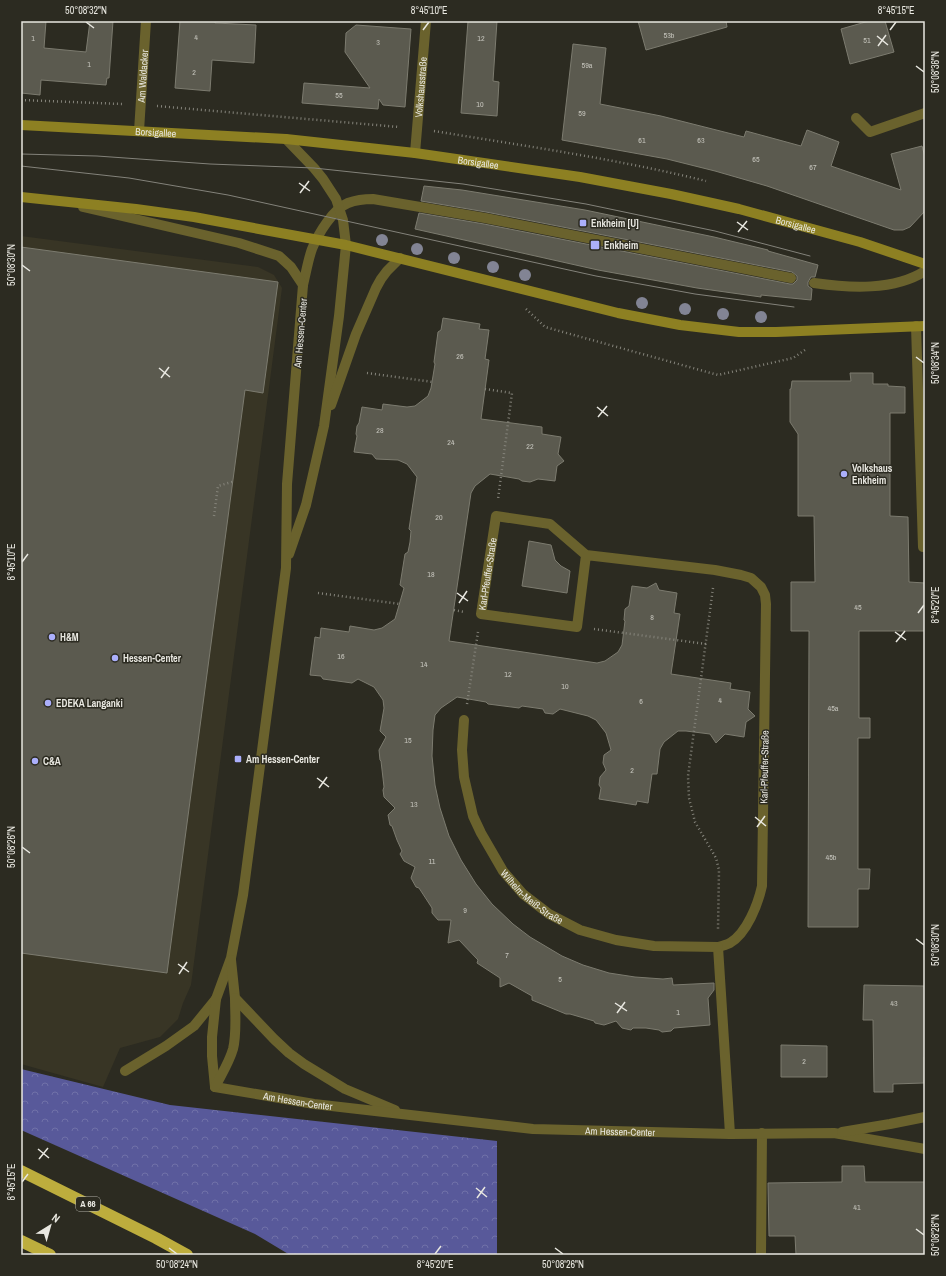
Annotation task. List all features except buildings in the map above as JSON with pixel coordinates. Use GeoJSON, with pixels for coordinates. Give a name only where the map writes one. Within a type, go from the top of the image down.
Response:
{"type":"FeatureCollection","features":[{"type":"Feature","properties":{"kind":"highway","name":"A 66"},"geometry":{"type":"LineString","coordinates":[[21,1171],[187,1255]]}},
{"type":"Feature","properties":{"kind":"highway"},"geometry":{"type":"LineString","coordinates":[[21,1241],[50,1255]]}},
{"type":"Feature","properties":{"kind":"main road","name":"Borsigallee"},"geometry":{"type":"LineString","coordinates":[[21,125],[286,139],[415,153],[580,177],[671,194],[739,209],[860,242],[925,264]]}},
{"type":"Feature","properties":{"kind":"main road"},"geometry":{"type":"LineString","coordinates":[[21,197],[136,208],[317,239],[400,258],[618,313],[695,326],[739,332],[776,332],[921,326]]}},
{"type":"Feature","properties":{"kind":"street","name":"Am Waldacker"},"geometry":{"type":"LineString","coordinates":[[139,131],[146,21]]}},
{"type":"Feature","properties":{"kind":"street","name":"Volkshausstraße"},"geometry":{"type":"LineString","coordinates":[[415,153],[426,21]]}},
{"type":"Feature","properties":{"kind":"street"},"geometry":{"type":"LineString","coordinates":[[856,118],[870,132],[925,113]]}},
{"type":"Feature","properties":{"kind":"street","name":"Am Hessen-Center"},"geometry":{"type":"LineString","coordinates":[[286,139],[314,168],[336,199],[343,220],[346,245],[339,316],[324,426],[306,505],[286,562]]}},
{"type":"Feature","properties":{"kind":"street","name":"Am Hessen-Center"},"geometry":{"type":"LineString","coordinates":[[48,199],[238,243],[279,256],[291,267],[303,285],[287,484],[286,562],[243,895],[231,958],[216,999],[212,1037],[215,1087]]}},
{"type":"Feature","properties":{"kind":"street"},"geometry":{"type":"LineString","coordinates":[[303,285],[309,259],[317,239],[332,217],[347,203],[364,199],[407,204],[492,219],[791,278]]}},
{"type":"Feature","properties":{"kind":"street","name":"Am Hessen-Center"},"geometry":{"type":"LineString","coordinates":[[324,426],[356,334],[376,288],[381,279],[400,258]]}},
{"type":"Feature","properties":{"kind":"street"},"geometry":{"type":"LineString","coordinates":[[814,283],[851,287],[879,285],[904,281],[925,270]]}},
{"type":"Feature","properties":{"kind":"street"},"geometry":{"type":"LineString","coordinates":[[921,326],[923,547]]}},
{"type":"Feature","properties":{"kind":"street"},"geometry":{"type":"LineString","coordinates":[[496,516],[550,524],[586,555],[577,627]]}},
{"type":"Feature","properties":{"kind":"street","name":"Karl-Pfeuffer-Straße"},"geometry":{"type":"LineString","coordinates":[[496,516],[481,614],[577,627]]}},
{"type":"Feature","properties":{"kind":"street","name":"Karl-Pfeuffer-Straße"},"geometry":{"type":"LineString","coordinates":[[586,555],[715,570],[741,575],[751,578],[757,582],[765,595],[762,886],[755,908],[742,931],[731,942],[718,948]]}},
{"type":"Feature","properties":{"kind":"street","name":"Wilhelm-Meiß-Straße"},"geometry":{"type":"LineString","coordinates":[[464,720],[462,750],[464,776],[473,816],[503,871],[523,894],[549,914],[580,930],[616,940],[654,946],[718,948]]}},
{"type":"Feature","properties":{"kind":"street"},"geometry":{"type":"LineString","coordinates":[[718,948],[730,1134]]}},
{"type":"Feature","properties":{"kind":"street","name":"Am Hessen-Center"},"geometry":{"type":"LineString","coordinates":[[215,1087],[228,1061],[234,1041],[235,998],[231,958]]}},
{"type":"Feature","properties":{"kind":"street","name":"Am Hessen-Center"},"geometry":{"type":"LineString","coordinates":[[235,998],[274,1039],[304,1064],[345,1089],[406,1115]]}},
{"type":"Feature","properties":{"kind":"street"},"geometry":{"type":"LineString","coordinates":[[125,1071],[166,1046],[194,1026],[216,999]]}},
{"type":"Feature","properties":{"kind":"street","name":"Am Hessen-Center"},"geometry":{"type":"LineString","coordinates":[[215,1087],[314,1104],[533,1129],[730,1134],[834,1134],[925,1149]]}},
{"type":"Feature","properties":{"kind":"street","name":"Am Hessen-Center"},"geometry":{"type":"LineString","coordinates":[[834,1134],[925,1117]]}},
{"type":"Feature","properties":{"kind":"street"},"geometry":{"type":"LineString","coordinates":[[761,1255],[762,1133]]}},
{"type":"Feature","properties":{"kind":"path"},"geometry":{"type":"LineString","coordinates":[[545,327],[718,375],[793,358],[806,349]]}},
{"type":"Feature","properties":{"kind":"path"},"geometry":{"type":"LineString","coordinates":[[367,373],[433,382]]}},
{"type":"Feature","properties":{"kind":"path"},"geometry":{"type":"LineString","coordinates":[[485,389],[512,393],[496,516]]}},
{"type":"Feature","properties":{"kind":"path"},"geometry":{"type":"LineString","coordinates":[[214,516],[218,486],[235,481]]}},
{"type":"Feature","properties":{"kind":"path"},"geometry":{"type":"LineString","coordinates":[[715,570],[688,776],[688,786],[689,798],[695,822],[716,858],[719,870],[718,948]]}},
{"type":"Feature","properties":{"kind":"path"},"geometry":{"type":"LineString","coordinates":[[318,593],[400,604]]}},
{"type":"Feature","properties":{"kind":"path"},"geometry":{"type":"LineString","coordinates":[[464,720],[481,614]]}},
{"type":"Feature","properties":{"kind":"path"},"geometry":{"type":"LineString","coordinates":[[577,627],[706,644]]}},
{"type":"Feature","properties":{"kind":"shaded area"},"geometry":{"type":"Polygon","coordinates":[[[21,236],[258,267],[274,275],[282,288],[191,985],[178,1019],[160,1037],[120,1048],[103,1087],[21,1064],[21,236]]]}},
{"type":"Feature","properties":{"kind":"green space"},"geometry":{"type":"Polygon","coordinates":[[[21,1069],[170,1105],[497,1141],[497,1255],[290,1255],[255,1234],[21,1130],[21,1069]]]}},
{"type":"Feature","properties":{"kind":"tram line"},"geometry":{"type":"LineString","coordinates":[[21,154],[97,156],[210,164],[314,168],[463,184],[586,204],[715,231],[810,256]]}},
{"type":"Feature","properties":{"kind":"tram line"},"geometry":{"type":"LineString","coordinates":[[21,166],[129,178],[228,195],[596,276],[695,294],[794,307]]}},
{"type":"Feature","properties":{"kind":"place","name":"Enkheim [U]"},"geometry":{"type":"Point","coordinates":[583,223]}},
{"type":"Feature","properties":{"kind":"place","name":"Enkheim"},"geometry":{"type":"Point","coordinates":[595,245]}},
{"type":"Feature","properties":{"kind":"place","name":"Volkshaus Enkheim"},"geometry":{"type":"Point","coordinates":[844,474]}},
{"type":"Feature","properties":{"kind":"place","name":"H&M"},"geometry":{"type":"Point","coordinates":[52,637]}},
{"type":"Feature","properties":{"kind":"place","name":"Hessen-Center"},"geometry":{"type":"Point","coordinates":[115,658]}},
{"type":"Feature","properties":{"kind":"place","name":"EDEKA Langanki"},"geometry":{"type":"Point","coordinates":[48,703]}},
{"type":"Feature","properties":{"kind":"place","name":"Am Hessen-Center"},"geometry":{"type":"Point","coordinates":[238,759]}},
{"type":"Feature","properties":{"kind":"place","name":"C&A"},"geometry":{"type":"Point","coordinates":[35,761]}}]}
